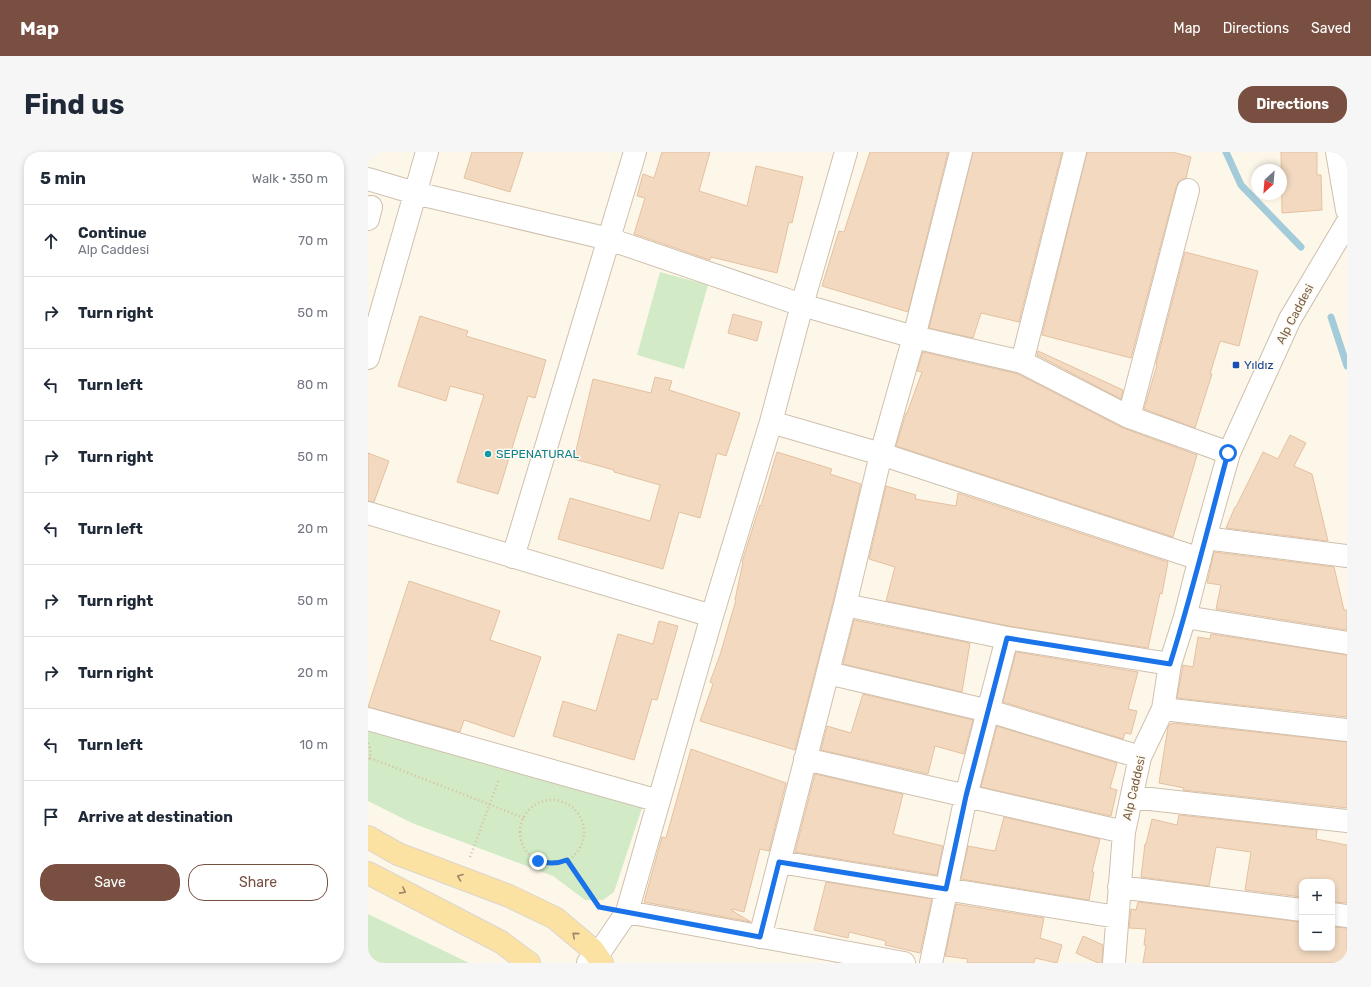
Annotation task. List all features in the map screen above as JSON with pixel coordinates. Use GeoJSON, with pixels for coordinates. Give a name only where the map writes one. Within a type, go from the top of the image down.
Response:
{"type":"FeatureCollection","features":[{"type":"Feature","properties":{"kind":"main road"},"geometry":{"type":"LineString","coordinates":[[368,837],[398,854],[509,896],[555,918],[593,950],[596,960]]}},
{"type":"Feature","properties":{"kind":"main road"},"geometry":{"type":"LineString","coordinates":[[368,873],[501,942],[529,963]]}},
{"type":"Feature","properties":{"kind":"street"},"geometry":{"type":"LineString","coordinates":[[368,358],[375,306],[415,193],[427,152]]}},
{"type":"Feature","properties":{"kind":"street"},"geometry":{"type":"LineString","coordinates":[[514,557],[635,152]]}},
{"type":"Feature","properties":{"kind":"street"},"geometry":{"type":"LineString","coordinates":[[596,960],[627,912],[712,616],[771,422],[802,304],[846,152]]}},
{"type":"Feature","properties":{"kind":"street"},"geometry":{"type":"LineString","coordinates":[[760,937],[828,673],[881,454],[914,337],[961,152]]}},
{"type":"Feature","properties":{"kind":"street"},"geometry":{"type":"LineString","coordinates":[[1022,362],[1075,152]]}},
{"type":"Feature","properties":{"kind":"street"},"geometry":{"type":"LineString","coordinates":[[1337,152],[1347,210]]}},
{"type":"Feature","properties":{"kind":"street"},"geometry":{"type":"LineString","coordinates":[[368,179],[415,193],[609,239],[802,304],[914,337],[1022,362],[1129,416],[1228,453]]}},
{"type":"Feature","properties":{"kind":"street"},"geometry":{"type":"LineString","coordinates":[[1129,416],[1188,190]]}},
{"type":"Feature","properties":{"kind":"street","name":"Alp Caddesi"},"geometry":{"type":"LineString","coordinates":[[1114,963],[1124,832],[1140,757],[1163,709],[1170,664],[1185,617],[1228,453],[1290,319],[1347,223]]}},
{"type":"Feature","properties":{"kind":"street"},"geometry":{"type":"LineString","coordinates":[[771,422],[881,454],[1200,559]]}},
{"type":"Feature","properties":{"kind":"street"},"geometry":{"type":"LineString","coordinates":[[368,513],[712,616]]}},
{"type":"Feature","properties":{"kind":"street"},"geometry":{"type":"LineString","coordinates":[[1205,538],[1347,556]]}},
{"type":"Feature","properties":{"kind":"street"},"geometry":{"type":"LineString","coordinates":[[845,605],[1007,638],[1170,664]]}},
{"type":"Feature","properties":{"kind":"street"},"geometry":{"type":"LineString","coordinates":[[1185,617],[1347,643]]}},
{"type":"Feature","properties":{"kind":"street"},"geometry":{"type":"LineString","coordinates":[[931,963],[966,796],[1007,638]]}},
{"type":"Feature","properties":{"kind":"street"},"geometry":{"type":"LineString","coordinates":[[828,673],[989,711],[1140,757]]}},
{"type":"Feature","properties":{"kind":"street"},"geometry":{"type":"LineString","coordinates":[[1163,709],[1347,730]]}},
{"type":"Feature","properties":{"kind":"street"},"geometry":{"type":"LineString","coordinates":[[368,719],[659,801]]}},
{"type":"Feature","properties":{"kind":"street"},"geometry":{"type":"LineString","coordinates":[[805,759],[1124,832]]}},
{"type":"Feature","properties":{"kind":"street"},"geometry":{"type":"LineString","coordinates":[[1132,797],[1347,821]]}},
{"type":"Feature","properties":{"kind":"street"},"geometry":{"type":"LineString","coordinates":[[779,862],[1117,917]]}},
{"type":"Feature","properties":{"kind":"street"},"geometry":{"type":"LineString","coordinates":[[1119,887],[1299,910]]}},
{"type":"Feature","properties":{"kind":"street"},"geometry":{"type":"LineString","coordinates":[[627,912],[904,963]]}},
{"type":"Feature","properties":{"kind":"street"},"geometry":{"type":"LineString","coordinates":[[1335,914],[1347,916]]}},
{"type":"Feature","properties":{"kind":"path"},"geometry":{"type":"LineString","coordinates":[[368,744],[371,751],[369,759],[524,818]]}},
{"type":"Feature","properties":{"kind":"path"},"geometry":{"type":"LineString","coordinates":[[461,878],[490,806],[507,758]]}},
{"type":"Feature","properties":{"kind":"path"},"geometry":{"type":"LineString","coordinates":[[547,801],[557,801],[566,804],[575,810],[581,817],[584,827],[584,837],[581,846],[575,854],[567,860],[558,864],[548,864],[538,861],[530,855],[524,847],[521,838],[521,828],[524,818],[530,810],[538,804],[547,801]]}},
{"type":"Feature","properties":{"kind":"path"},"geometry":{"type":"LineString","coordinates":[[567,860],[599,907],[627,912]]}},
{"type":"Feature","properties":{"kind":"green space"},"geometry":{"type":"Polygon","coordinates":[[[660,272],[708,285],[684,369],[637,355],[660,272]]]}},
{"type":"Feature","properties":{"kind":"green space"},"geometry":{"type":"Polygon","coordinates":[[[368,726],[643,805],[614,892],[603,900],[585,900],[553,876],[412,823],[368,801],[368,726]]]}},
{"type":"Feature","properties":{"kind":"green space"},"geometry":{"type":"Polygon","coordinates":[[[368,914],[469,963],[368,963],[368,914]]]}},
{"type":"Feature","properties":{"kind":"building"},"geometry":{"type":"Polygon","coordinates":[[[472,152],[523,152],[510,192],[464,178],[472,152]]]}},
{"type":"Feature","properties":{"kind":"building"},"geometry":{"type":"Polygon","coordinates":[[[662,152],[710,152],[699,191],[747,206],[756,166],[803,177],[792,223],[789,222],[777,273],[711,257],[710,260],[634,234],[645,198],[637,196],[643,174],[654,178],[662,152]]]}},
{"type":"Feature","properties":{"kind":"building"},"geometry":{"type":"Polygon","coordinates":[[[870,152],[948,152],[908,312],[822,286],[839,231],[844,232],[870,152]]]}},
{"type":"Feature","properties":{"kind":"building"},"geometry":{"type":"Polygon","coordinates":[[[973,152],[1062,152],[1019,322],[981,313],[973,338],[929,328],[973,152]]]}},
{"type":"Feature","properties":{"kind":"building"},"geometry":{"type":"Polygon","coordinates":[[[1087,152],[1172,152],[1191,157],[1186,178],[1179,181],[1176,187],[1131,358],[1042,335],[1087,152]]]}},
{"type":"Feature","properties":{"kind":"building"},"geometry":{"type":"Polygon","coordinates":[[[1281,152],[1317,152],[1317,175],[1321,175],[1322,210],[1282,213],[1282,200],[1287,200],[1287,164],[1281,164],[1281,152]]]}},
{"type":"Feature","properties":{"kind":"building"},"geometry":{"type":"Polygon","coordinates":[[[1185,252],[1258,271],[1239,346],[1220,341],[1210,374],[1212,374],[1195,428],[1144,409],[1157,365],[1156,364],[1185,252]]]}},
{"type":"Feature","properties":{"kind":"building"},"geometry":{"type":"Polygon","coordinates":[[[733,314],[762,322],[757,341],[728,333],[733,314]]]}},
{"type":"Feature","properties":{"kind":"building"},"geometry":{"type":"Polygon","coordinates":[[[420,316],[468,331],[466,336],[546,360],[535,398],[528,396],[498,494],[457,482],[484,395],[450,386],[446,401],[398,386],[420,316]]]}},
{"type":"Feature","properties":{"kind":"building"},"geometry":{"type":"Polygon","coordinates":[[[1038,351],[1123,390],[1121,399],[1037,355],[1038,351]]]}},
{"type":"Feature","properties":{"kind":"building"},"geometry":{"type":"Polygon","coordinates":[[[923,352],[1018,374],[1123,428],[1197,455],[1173,537],[896,446],[906,413],[922,372],[917,371],[923,352]]]}},
{"type":"Feature","properties":{"kind":"building"},"geometry":{"type":"Polygon","coordinates":[[[655,377],[672,381],[669,390],[740,413],[726,456],[717,453],[700,518],[679,512],[663,569],[558,539],[570,498],[650,521],[660,485],[574,459],[593,379],[651,393],[655,377]]]}},
{"type":"Feature","properties":{"kind":"building"},"geometry":{"type":"Polygon","coordinates":[[[1290,435],[1306,443],[1294,466],[1312,474],[1328,541],[1226,528],[1263,452],[1278,459],[1290,435]]]}},
{"type":"Feature","properties":{"kind":"building"},"geometry":{"type":"Polygon","coordinates":[[[777,452],[832,469],[830,474],[861,484],[833,602],[795,750],[700,721],[713,684],[710,682],[720,655],[736,600],[742,562],[777,452]]]}},
{"type":"Feature","properties":{"kind":"building"},"geometry":{"type":"Polygon","coordinates":[[[368,453],[389,461],[374,502],[368,501],[368,453]]]}},
{"type":"Feature","properties":{"kind":"building"},"geometry":{"type":"Polygon","coordinates":[[[886,486],[916,495],[915,499],[956,506],[958,493],[1168,562],[1162,594],[1160,593],[1148,648],[1009,626],[886,601],[895,567],[869,559],[886,486]]]}},
{"type":"Feature","properties":{"kind":"building"},"geometry":{"type":"Polygon","coordinates":[[[1214,552],[1334,567],[1344,610],[1347,610],[1347,630],[1216,609],[1221,585],[1207,583],[1214,552]]]}},
{"type":"Feature","properties":{"kind":"building"},"geometry":{"type":"Polygon","coordinates":[[[409,581],[500,611],[490,640],[541,657],[514,737],[464,720],[460,732],[368,707],[409,581]]]}},
{"type":"Feature","properties":{"kind":"building"},"geometry":{"type":"Polygon","coordinates":[[[854,620],[970,643],[962,692],[843,664],[854,620]]]}},
{"type":"Feature","properties":{"kind":"building"},"geometry":{"type":"Polygon","coordinates":[[[659,621],[678,626],[657,700],[652,699],[634,760],[553,736],[563,701],[596,711],[618,634],[653,644],[659,621]]]}},
{"type":"Feature","properties":{"kind":"building"},"geometry":{"type":"Polygon","coordinates":[[[1211,634],[1347,655],[1347,717],[1177,698],[1183,665],[1193,667],[1198,637],[1210,639],[1211,634]]]}},
{"type":"Feature","properties":{"kind":"building"},"geometry":{"type":"Polygon","coordinates":[[[1016,652],[1138,672],[1128,709],[1137,711],[1131,734],[1125,733],[1123,739],[1003,702],[1016,652]]]}},
{"type":"Feature","properties":{"kind":"building"},"geometry":{"type":"Polygon","coordinates":[[[863,694],[973,720],[964,754],[935,746],[928,774],[821,750],[827,726],[851,733],[863,694]]]}},
{"type":"Feature","properties":{"kind":"building"},"geometry":{"type":"Polygon","coordinates":[[[1172,723],[1347,742],[1347,808],[1183,790],[1184,788],[1159,783],[1168,727],[1172,723]]]}},
{"type":"Feature","properties":{"kind":"building"},"geometry":{"type":"Polygon","coordinates":[[[997,726],[1117,763],[1110,788],[1117,790],[1111,816],[981,787],[997,726]]]}},
{"type":"Feature","properties":{"kind":"building"},"geometry":{"type":"Polygon","coordinates":[[[691,749],[786,783],[769,851],[760,849],[744,912],[731,910],[751,922],[644,902],[662,837],[666,838],[691,749]]]}},
{"type":"Feature","properties":{"kind":"building"},"geometry":{"type":"Polygon","coordinates":[[[815,774],[903,794],[893,834],[943,846],[937,875],[795,852],[815,774]]]}},
{"type":"Feature","properties":{"kind":"building"},"geometry":{"type":"Polygon","coordinates":[[[1179,815],[1317,830],[1316,839],[1347,845],[1347,903],[1335,902],[1335,879],[1299,879],[1299,897],[1245,890],[1251,852],[1216,847],[1209,886],[1141,877],[1145,844],[1152,819],[1177,825],[1179,815]]]}},
{"type":"Feature","properties":{"kind":"building"},"geometry":{"type":"Polygon","coordinates":[[[1004,817],[1100,839],[1092,872],[1094,872],[1089,900],[961,879],[968,846],[995,851],[1004,817]]]}},
{"type":"Feature","properties":{"kind":"building"},"geometry":{"type":"Polygon","coordinates":[[[826,882],[932,899],[920,953],[885,945],[886,941],[849,932],[848,938],[814,930],[826,882]]]}},
{"type":"Feature","properties":{"kind":"building"},"geometry":{"type":"Polygon","coordinates":[[[1138,902],[1299,922],[1299,951],[1335,951],[1335,927],[1347,928],[1347,963],[1143,963],[1146,945],[1144,945],[1146,929],[1129,928],[1131,909],[1136,910],[1138,902]]]}},
{"type":"Feature","properties":{"kind":"building"},"geometry":{"type":"Polygon","coordinates":[[[956,904],[1044,918],[1040,938],[1062,945],[1057,963],[1035,958],[1034,963],[967,963],[968,959],[945,956],[956,904]]]}},
{"type":"Feature","properties":{"kind":"building"},"geometry":{"type":"Polygon","coordinates":[[[1083,936],[1103,945],[1102,963],[1098,963],[1076,953],[1083,936]]]}},
{"type":"Feature","properties":{"kind":"waterway"},"geometry":{"type":"LineString","coordinates":[[1226,152],[1241,185],[1301,247]]}},
{"type":"Feature","properties":{"kind":"waterway"},"geometry":{"type":"LineString","coordinates":[[1331,317],[1347,366]]}},
{"type":"Feature","properties":{"kind":"place","name":"Yıldız"},"geometry":{"type":"Point","coordinates":[1236,365]}},
{"type":"Feature","properties":{"kind":"place","name":"SEPENATURAL"},"geometry":{"type":"Point","coordinates":[488,454]}},
{"type":"Feature","properties":{"kind":"route"},"geometry":{"type":"LineString","coordinates":[[538,861],[548,864],[558,864],[567,860],[599,907],[760,937],[779,862],[946,889],[966,796],[1007,638],[1170,664],[1185,617],[1228,453]]}}]}
